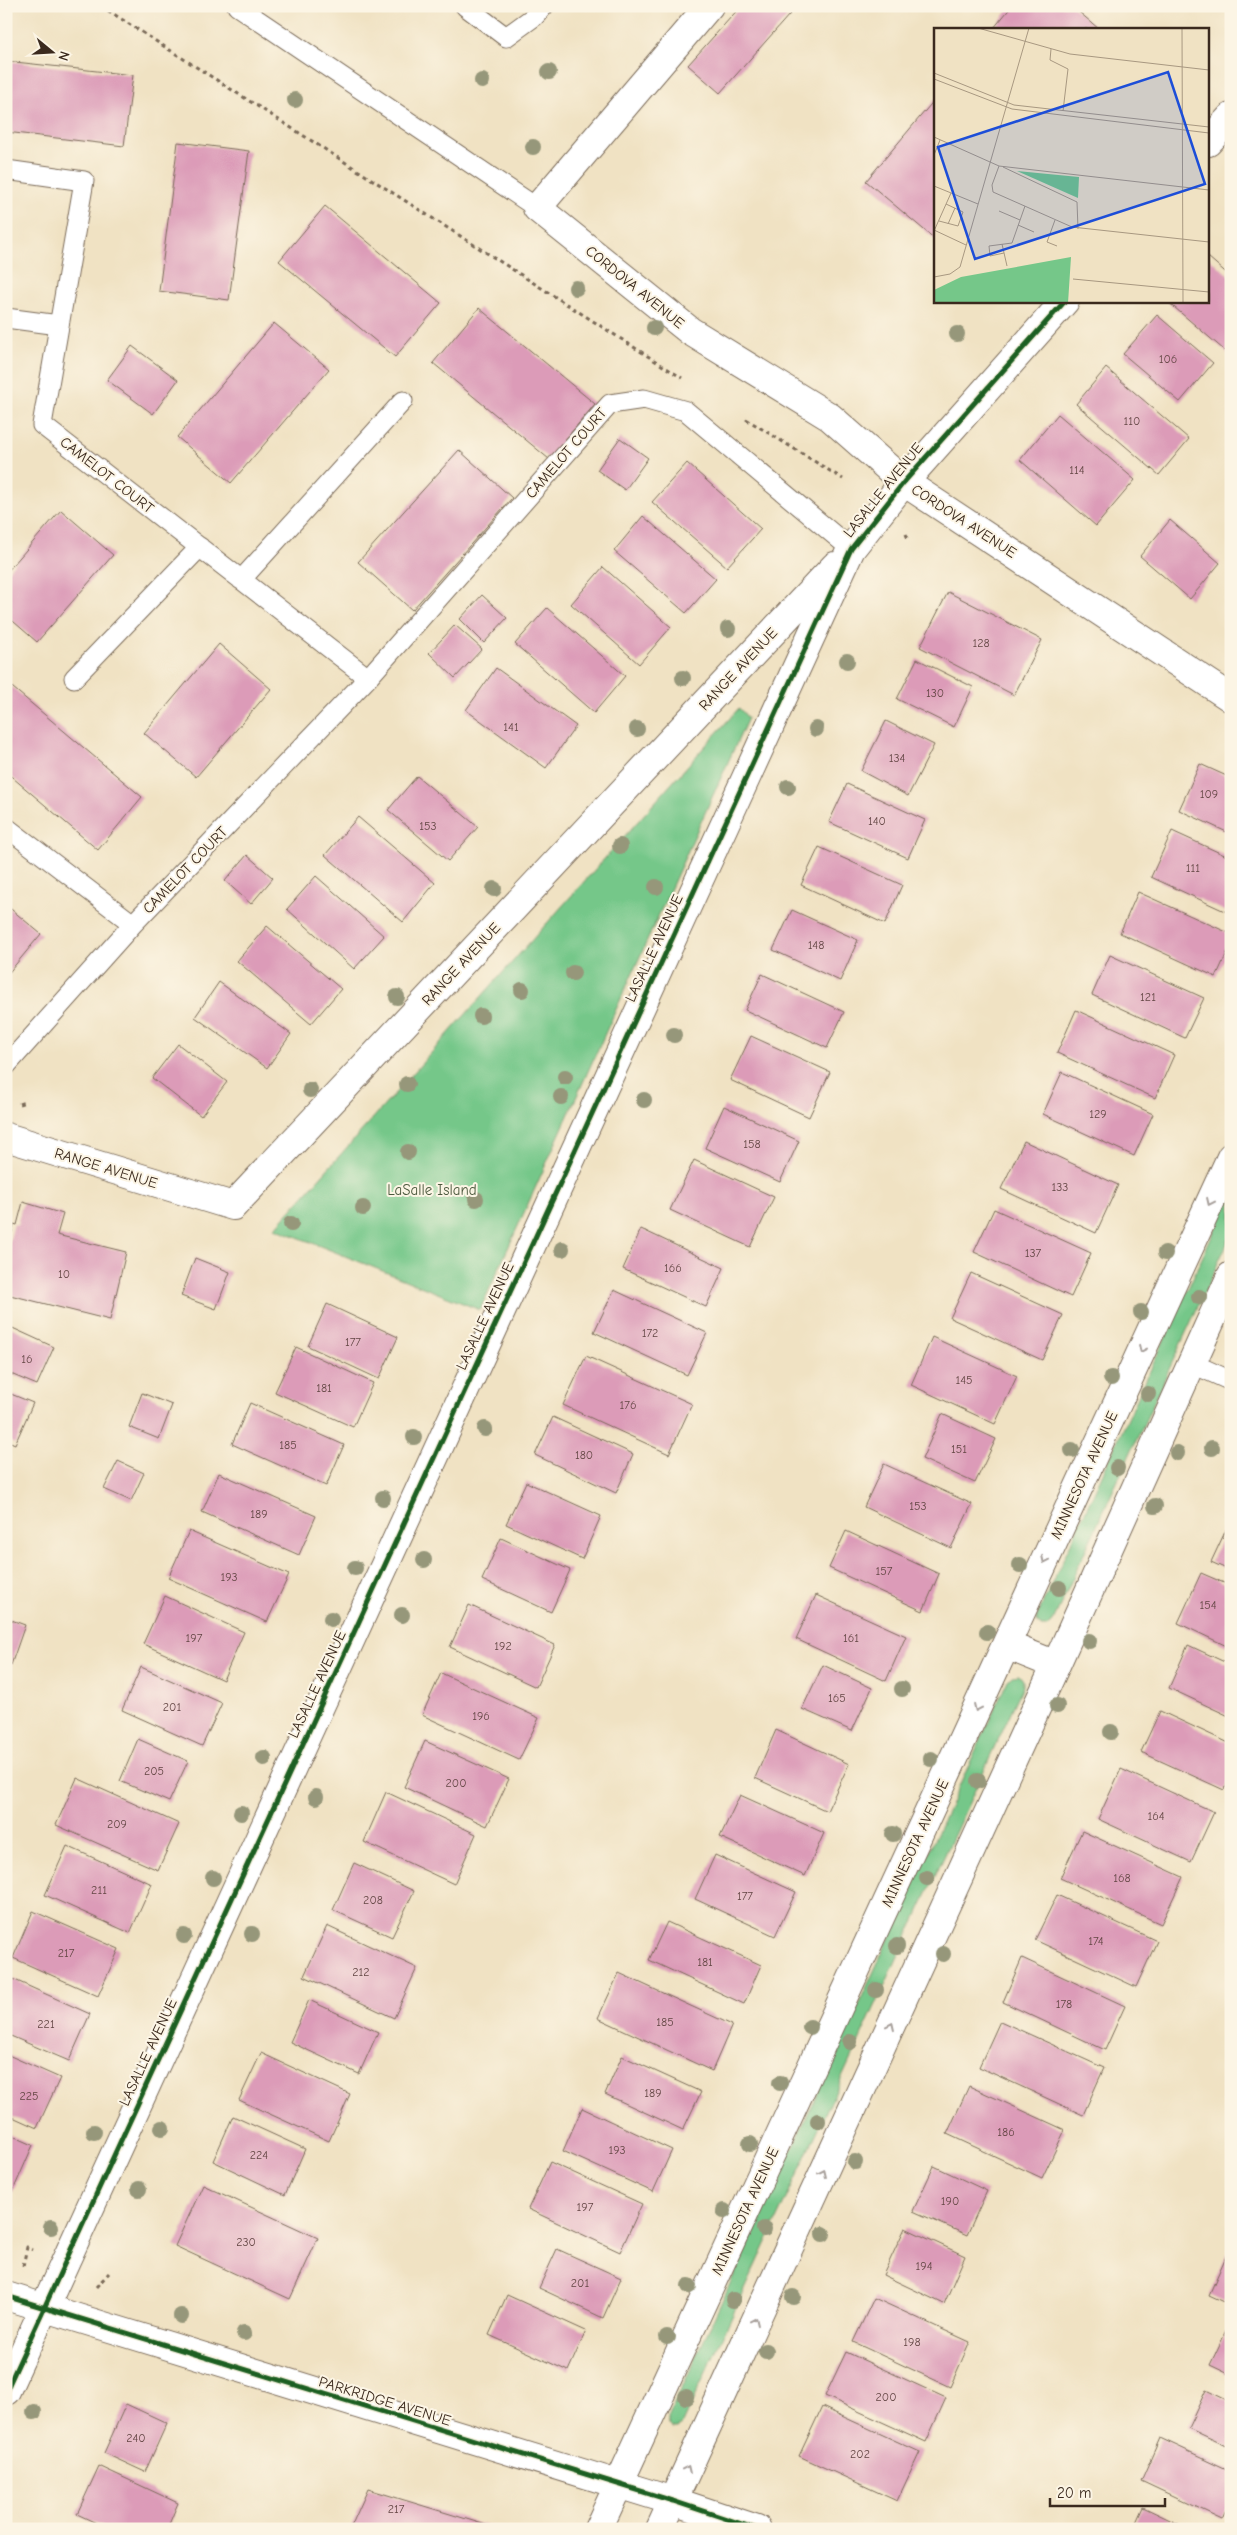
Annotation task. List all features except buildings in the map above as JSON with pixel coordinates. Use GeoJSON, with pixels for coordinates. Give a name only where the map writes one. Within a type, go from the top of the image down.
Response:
{"type":"FeatureCollection","features":[{"type":"Feature","properties":{"kind":"street"},"geometry":{"type":"LineString","coordinates":[[537,208],[709,6]]}},
{"type":"Feature","properties":{"kind":"street"},"geometry":{"type":"LineString","coordinates":[[1210,140],[1231,117]]}},
{"type":"Feature","properties":{"kind":"street","name":"CORDOVA AVENUE"},"geometry":{"type":"LineString","coordinates":[[537,208],[690,331],[830,417],[904,482],[1231,698]]}},
{"type":"Feature","properties":{"kind":"street","name":"LASALLE AVENUE"},"geometry":{"type":"LineString","coordinates":[[6,2391],[851,549],[904,482],[1065,302]]}},
{"type":"Feature","properties":{"kind":"street","name":"RANGE AVENUE"},"geometry":{"type":"LineString","coordinates":[[6,1137],[233,1206],[851,549]]}},
{"type":"Feature","properties":{"kind":"street","name":"MINNESOTA AVENUE"},"geometry":{"type":"LineString","coordinates":[[598,2529],[1231,1157]]}},
{"type":"Feature","properties":{"kind":"street"},"geometry":{"type":"LineString","coordinates":[[660,2529],[1056,1665],[1231,1276]]}},
{"type":"Feature","properties":{"kind":"street"},"geometry":{"type":"LineString","coordinates":[[1006,1645],[1056,1665]]}},
{"type":"Feature","properties":{"kind":"street","name":"PARKRIDGE AVENUE"},"geometry":{"type":"LineString","coordinates":[[6,2296],[618,2485],[673,2500],[756,2529]]}},
{"type":"Feature","properties":{"kind":"lane"},"geometry":{"type":"LineString","coordinates":[[237,6],[537,208]]}},
{"type":"Feature","properties":{"kind":"lane"},"geometry":{"type":"LineString","coordinates":[[465,6],[506,37],[535,16],[544,6]]}},
{"type":"Feature","properties":{"kind":"lane","name":"CAMELOT COURT"},"geometry":{"type":"LineString","coordinates":[[6,170],[84,181],[42,425],[368,678]]}},
{"type":"Feature","properties":{"kind":"lane"},"geometry":{"type":"LineString","coordinates":[[6,318],[59,325]]}},
{"type":"Feature","properties":{"kind":"lane","name":"CAMELOT COURT"},"geometry":{"type":"LineString","coordinates":[[6,1066],[133,924],[368,678],[610,404],[644,399],[686,411],[851,549]]}},
{"type":"Feature","properties":{"kind":"lane"},"geometry":{"type":"LineString","coordinates":[[241,580],[403,402]]}},
{"type":"Feature","properties":{"kind":"lane"},"geometry":{"type":"LineString","coordinates":[[74,678],[200,547]]}},
{"type":"Feature","properties":{"kind":"lane"},"geometry":{"type":"LineString","coordinates":[[6,826],[133,924]]}},
{"type":"Feature","properties":{"kind":"lane"},"geometry":{"type":"LineString","coordinates":[[1191,1363],[1231,1381]]}},
{"type":"Feature","properties":{"kind":"path"},"geometry":{"type":"LineString","coordinates":[[100,6],[688,381]]}},
{"type":"Feature","properties":{"kind":"path"},"geometry":{"type":"LineString","coordinates":[[745,419],[794,451],[843,479]]}},
{"type":"Feature","properties":{"kind":"path"},"geometry":{"type":"LineString","coordinates":[[24,2266],[28,2247]]}},
{"type":"Feature","properties":{"kind":"path"},"geometry":{"type":"LineString","coordinates":[[97,2286],[109,2273]]}},
{"type":"Feature","properties":{"kind":"green space","name":"LaSalle Island"},"geometry":{"type":"Polygon","coordinates":[[[739,708],[748,718],[480,1310],[275,1228],[739,708]]]}},
{"type":"Feature","properties":{"kind":"green space"},"geometry":{"type":"Polygon","coordinates":[[[1231,1195],[1231,1235],[1052,1623],[1047,1627],[1041,1627],[1037,1622],[1037,1616],[1231,1195]]]}},
{"type":"Feature","properties":{"kind":"green space"},"geometry":{"type":"Polygon","coordinates":[[[1019,1675],[1023,1680],[1023,1686],[682,2424],[677,2428],[672,2428],[668,2424],[668,2418],[1008,1680],[1012,1676],[1019,1675]]]}},
{"type":"Feature","properties":{"kind":"cycle path"},"geometry":{"type":"LineString","coordinates":[[6,2391],[851,549],[904,482],[1064,302]]}},
{"type":"Feature","properties":{"kind":"cycle path"},"geometry":{"type":"LineString","coordinates":[[6,2296],[673,2501],[757,2529]]}}]}
